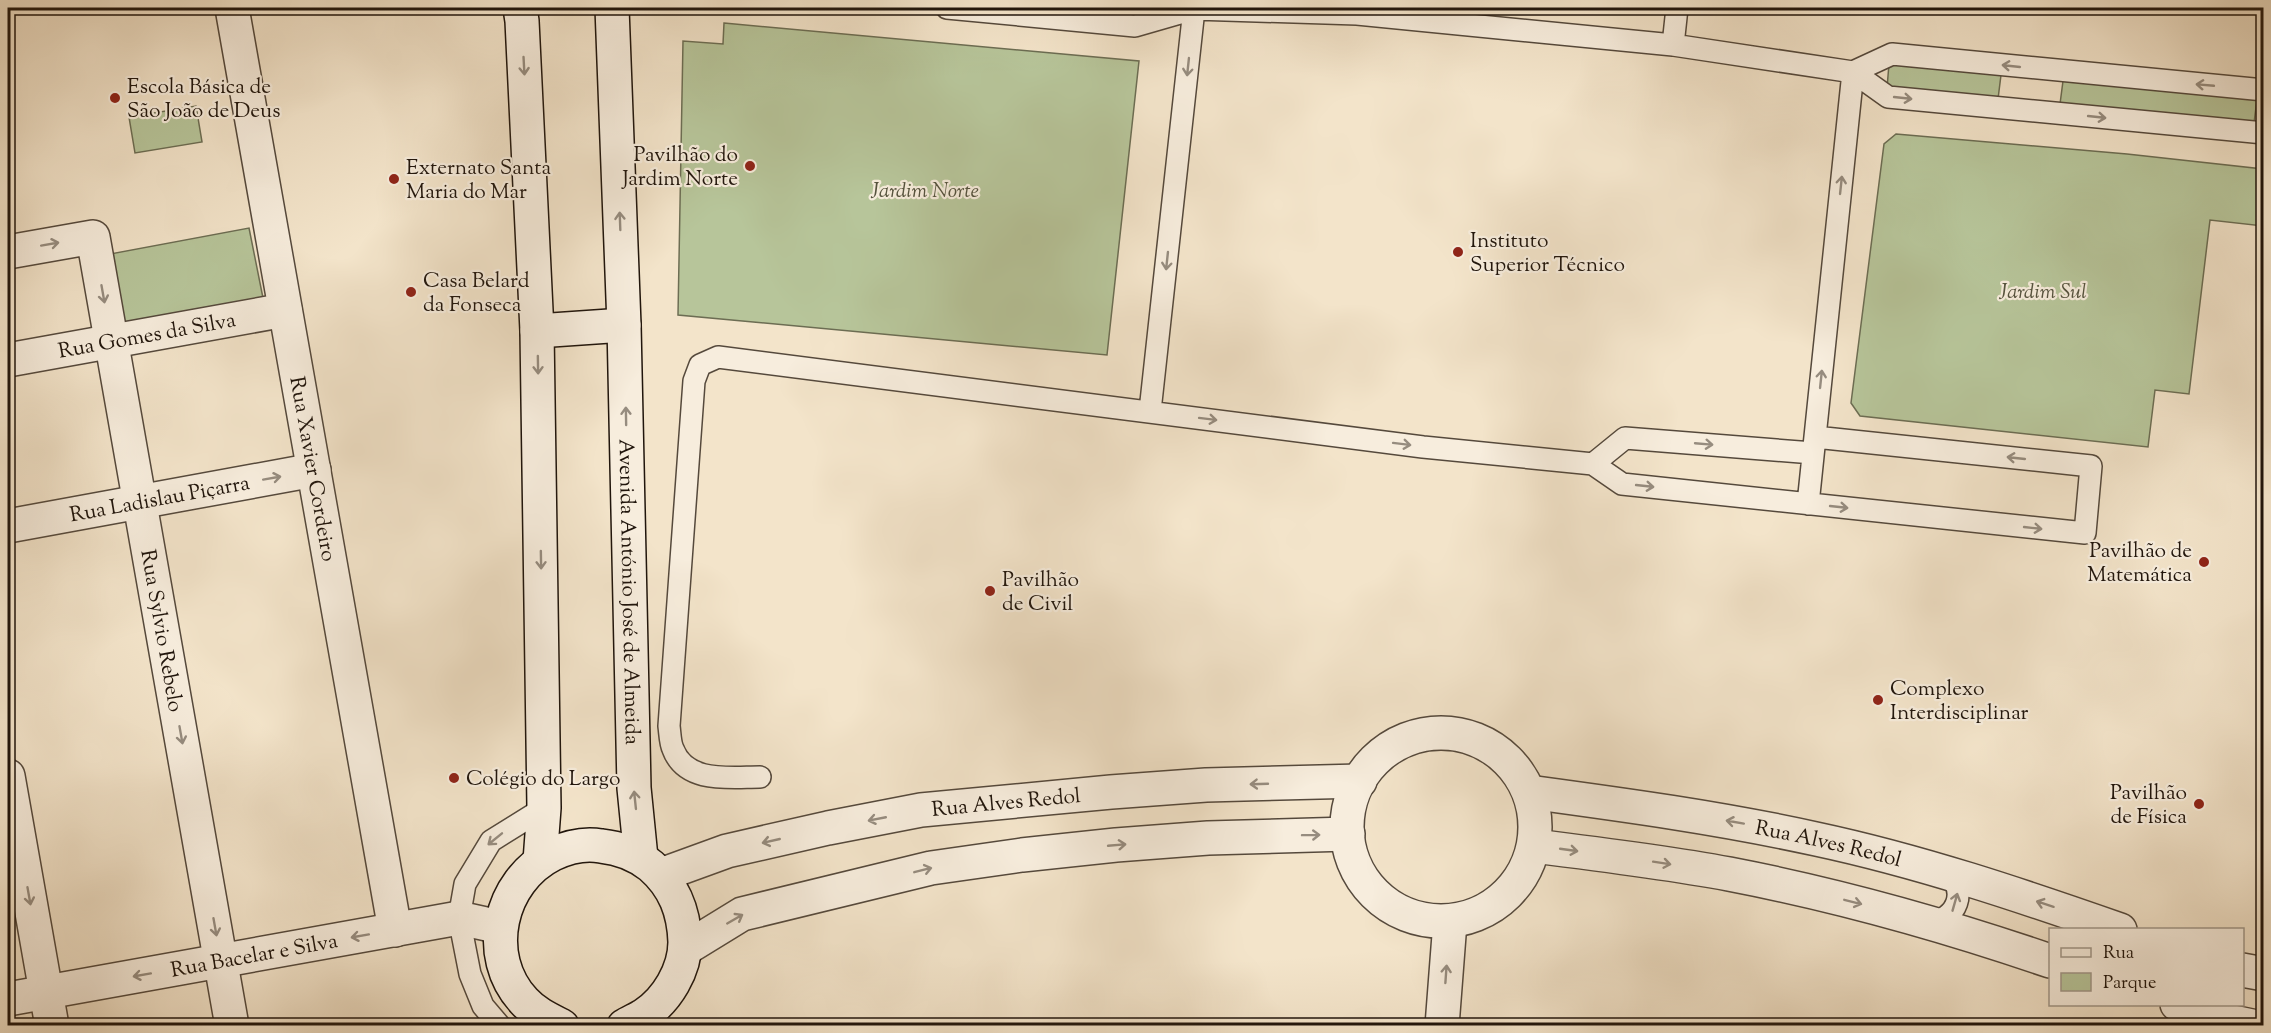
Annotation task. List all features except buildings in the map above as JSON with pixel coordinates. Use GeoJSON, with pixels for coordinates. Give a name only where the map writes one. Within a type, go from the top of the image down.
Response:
{"type":"FeatureCollection","features":[{"type":"Feature","properties":{"kind":"street","name":"Rua Xavier Cordeiro"},"geometry":{"type":"LineString","coordinates":[[232,8],[395,930]]}},
{"type":"Feature","properties":{"kind":"street"},"geometry":{"type":"LineString","coordinates":[[520,8],[537,331],[544,808],[540,861]]}},
{"type":"Feature","properties":{"kind":"street","name":"Avenida António José de Almeida"},"geometry":{"type":"LineString","coordinates":[[612,8],[624,325],[634,788],[651,867]]}},
{"type":"Feature","properties":{"kind":"street","name":"Rua Sylvio Rebelo"},"geometry":{"type":"LineString","coordinates":[[8,252],[93,237],[232,1026]]}},
{"type":"Feature","properties":{"kind":"street","name":"Rua Gomes da Silva"},"geometry":{"type":"LineString","coordinates":[[8,360],[285,310]]}},
{"type":"Feature","properties":{"kind":"street"},"geometry":{"type":"LineString","coordinates":[[537,331],[624,325]]}},
{"type":"Feature","properties":{"kind":"street","name":"Rua Ladislau Piçarra"},"geometry":{"type":"LineString","coordinates":[[8,526],[314,470]]}},
{"type":"Feature","properties":{"kind":"street"},"geometry":{"type":"LineString","coordinates":[[1446,733],[1473,738],[1496,750],[1515,769],[1529,792],[1535,819],[1531,858],[1518,882],[1500,902],[1476,915],[1449,922],[1411,917],[1398,912],[1376,896],[1359,875],[1347,834],[1349,810],[1359,781],[1373,762],[1394,745],[1419,736],[1446,733]]}},
{"type":"Feature","properties":{"kind":"street"},"geometry":{"type":"LineString","coordinates":[[8,776],[52,1026]]}},
{"type":"Feature","properties":{"kind":"street","name":"Rua Alves Redol"},"geometry":{"type":"LineString","coordinates":[[651,867],[921,810],[1183,787],[1359,781]]}},
{"type":"Feature","properties":{"kind":"street","name":"Rua Alves Redol"},"geometry":{"type":"LineString","coordinates":[[1529,792],[1661,810],[1816,839],[1942,871],[2114,928]]}},
{"type":"Feature","properties":{"kind":"street"},"geometry":{"type":"LineString","coordinates":[[685,949],[742,914],[931,868],[1116,845],[1208,838],[1347,834]]}},
{"type":"Feature","properties":{"kind":"street"},"geometry":{"type":"LineString","coordinates":[[562,1026],[544,1018],[524,1001],[508,978],[501,953],[500,927],[507,901],[521,878],[540,861],[564,849],[590,844],[617,848],[651,867],[676,897],[685,922],[685,949],[678,975],[664,998],[644,1015],[624,1026]]}},
{"type":"Feature","properties":{"kind":"street"},"geometry":{"type":"LineString","coordinates":[[1534,846],[1730,874],[1805,890],[1928,922],[2049,961]]}},
{"type":"Feature","properties":{"kind":"street","name":"Rua Bacelar e Silva"},"geometry":{"type":"LineString","coordinates":[[8,999],[459,918],[500,927]]}},
{"type":"Feature","properties":{"kind":"street"},"geometry":{"type":"LineString","coordinates":[[1442,1026],[1449,922]]}},
{"type":"Feature","properties":{"kind":"street"},"geometry":{"type":"LineString","coordinates":[[2244,970],[2264,974]]}},
{"type":"Feature","properties":{"kind":"street"},"geometry":{"type":"LineString","coordinates":[[2180,1006],[2252,1026]]}},
{"type":"Feature","properties":{"kind":"lane"},"geometry":{"type":"LineString","coordinates":[[947,8],[1135,26],[1193,8],[1357,11],[1673,45],[1852,72],[1888,97],[2264,133]]}},
{"type":"Feature","properties":{"kind":"lane"},"geometry":{"type":"LineString","coordinates":[[1150,411],[1193,8]]}},
{"type":"Feature","properties":{"kind":"lane"},"geometry":{"type":"LineString","coordinates":[[1673,45],[1677,8]]}},
{"type":"Feature","properties":{"kind":"lane"},"geometry":{"type":"LineString","coordinates":[[1852,72],[1892,54],[2264,90]]}},
{"type":"Feature","properties":{"kind":"lane"},"geometry":{"type":"LineString","coordinates":[[1808,504],[1852,72]]}},
{"type":"Feature","properties":{"kind":"lane"},"geometry":{"type":"LineString","coordinates":[[760,777],[706,777],[685,768],[673,750],[669,726],[694,381],[700,365],[718,357],[1455,450],[1593,464],[1622,484],[2085,533],[2091,466],[1814,445],[1624,438],[1593,464]]}},
{"type":"Feature","properties":{"kind":"lane"},"geometry":{"type":"LineString","coordinates":[[500,1026],[483,1006],[470,974],[459,918],[465,884],[490,841],[544,808]]}},
{"type":"Feature","properties":{"kind":"lane"},"geometry":{"type":"LineString","coordinates":[[1928,922],[1937,922],[1950,915],[1957,903],[1958,887],[1951,876],[1942,871]]}},
{"type":"Feature","properties":{"kind":"green space"},"geometry":{"type":"Polygon","coordinates":[[[1057,8],[1141,8],[1140,16],[1057,8]]]}},
{"type":"Feature","properties":{"kind":"green space","name":"Jardim Norte"},"geometry":{"type":"Polygon","coordinates":[[[724,23],[1139,61],[1107,355],[678,315],[683,41],[723,44],[724,23]]]}},
{"type":"Feature","properties":{"kind":"green space"},"geometry":{"type":"Polygon","coordinates":[[[1889,64],[2001,75],[1998,99],[1887,88],[1889,64]]]}},
{"type":"Feature","properties":{"kind":"green space"},"geometry":{"type":"Polygon","coordinates":[[[2063,81],[2257,99],[2254,123],[2060,104],[2063,81]]]}},
{"type":"Feature","properties":{"kind":"green space"},"geometry":{"type":"Polygon","coordinates":[[[196,106],[202,142],[135,153],[129,117],[196,106]]]}},
{"type":"Feature","properties":{"kind":"green space","name":"Jardim Sul"},"geometry":{"type":"Polygon","coordinates":[[[1896,134],[2127,154],[2263,169],[2263,226],[2210,220],[2189,394],[2155,390],[2148,447],[1860,416],[1851,403],[1884,144],[1896,134]]]}},
{"type":"Feature","properties":{"kind":"green space"},"geometry":{"type":"Polygon","coordinates":[[[249,228],[263,298],[123,324],[110,254],[249,228]]]}},
{"type":"Feature","properties":{"kind":"place","name":"Escola Básica de São João de Deus"},"geometry":{"type":"Point","coordinates":[115,98]}},
{"type":"Feature","properties":{"kind":"place","name":"Pavilhão do Jardim Norte"},"geometry":{"type":"Point","coordinates":[750,166]}},
{"type":"Feature","properties":{"kind":"place","name":"Externato Santa Maria do Mar"},"geometry":{"type":"Point","coordinates":[394,179]}},
{"type":"Feature","properties":{"kind":"place","name":"Instituto Superior Técnico"},"geometry":{"type":"Point","coordinates":[1458,252]}},
{"type":"Feature","properties":{"kind":"place","name":"Casa Belard da Fonseca"},"geometry":{"type":"Point","coordinates":[411,292]}},
{"type":"Feature","properties":{"kind":"place","name":"Pavilhão de Matemática"},"geometry":{"type":"Point","coordinates":[2204,562]}},
{"type":"Feature","properties":{"kind":"place","name":"Pavilhão de Civil"},"geometry":{"type":"Point","coordinates":[990,591]}},
{"type":"Feature","properties":{"kind":"place","name":"Complexo Interdisciplinar"},"geometry":{"type":"Point","coordinates":[1878,700]}},
{"type":"Feature","properties":{"kind":"place","name":"Colégio do Largo"},"geometry":{"type":"Point","coordinates":[454,778]}},
{"type":"Feature","properties":{"kind":"place","name":"Pavilhão de Física"},"geometry":{"type":"Point","coordinates":[2199,804]}}]}
